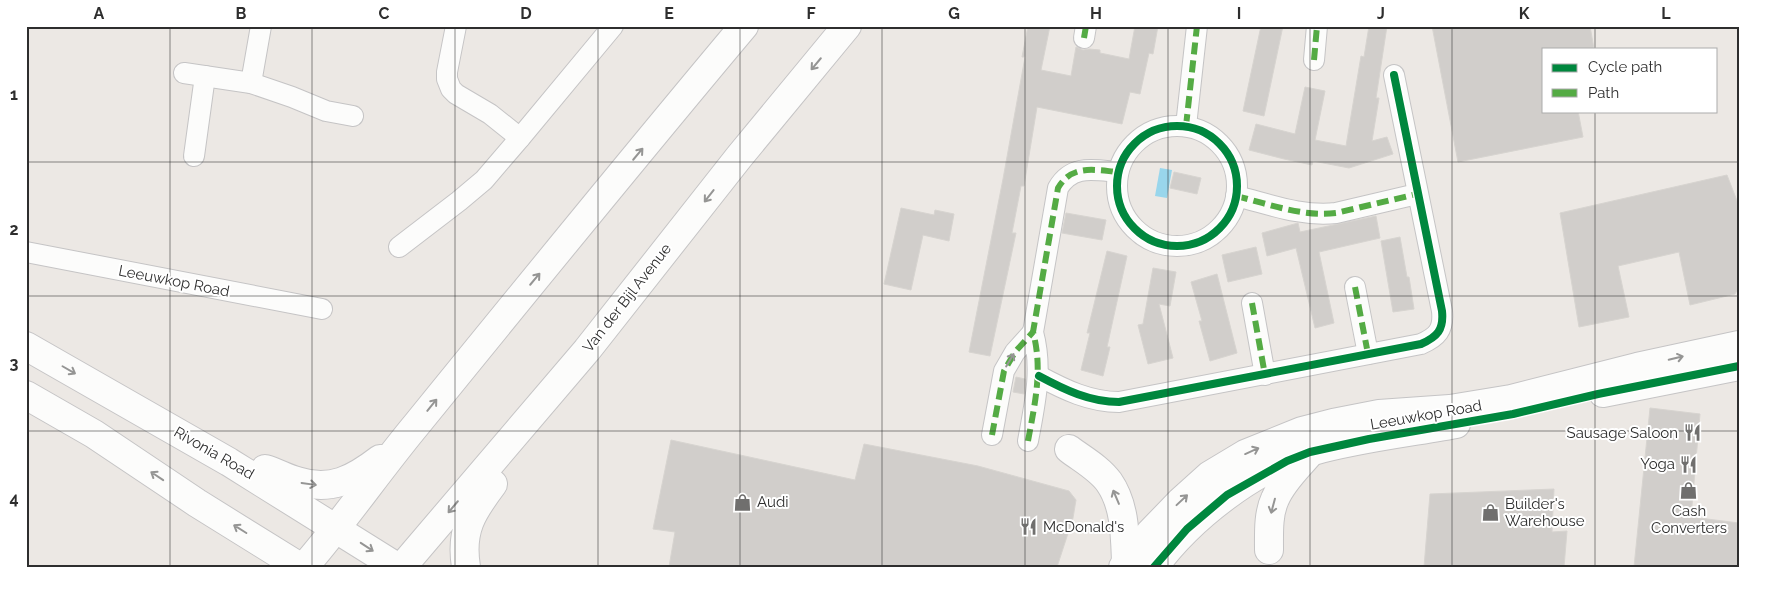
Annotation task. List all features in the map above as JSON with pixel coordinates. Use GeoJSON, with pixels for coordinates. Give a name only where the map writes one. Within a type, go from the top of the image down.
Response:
{"type":"FeatureCollection","features":[{"type":"Feature","properties":{"kind":"street"},"geometry":{"type":"LineString","coordinates":[[251,83],[261,26]]}},
{"type":"Feature","properties":{"kind":"street"},"geometry":{"type":"LineString","coordinates":[[456,26],[447,72],[450,89],[490,114],[520,138]]}},
{"type":"Feature","properties":{"kind":"street"},"geometry":{"type":"LineString","coordinates":[[399,247],[484,180],[613,26]]}},
{"type":"Feature","properties":{"kind":"street"},"geometry":{"type":"LineString","coordinates":[[304,567],[338,528],[401,443],[516,301],[744,26]]}},
{"type":"Feature","properties":{"kind":"street","name":"Van der Bijl Avenue"},"geometry":{"type":"LineString","coordinates":[[402,567],[587,350],[739,157],[848,26]]}},
{"type":"Feature","properties":{"kind":"street"},"geometry":{"type":"LineString","coordinates":[[1186,126],[1198,26]]}},
{"type":"Feature","properties":{"kind":"street"},"geometry":{"type":"LineString","coordinates":[[1314,60],[1317,26]]}},
{"type":"Feature","properties":{"kind":"street"},"geometry":{"type":"LineString","coordinates":[[184,73],[251,83],[292,96],[326,111],[353,116]]}},
{"type":"Feature","properties":{"kind":"street"},"geometry":{"type":"LineString","coordinates":[[1039,376],[1094,400],[1119,402],[1421,344],[1433,339],[1443,322],[1442,311],[1394,75]]}},
{"type":"Feature","properties":{"kind":"street"},"geometry":{"type":"LineString","coordinates":[[194,156],[205,76]]}},
{"type":"Feature","properties":{"kind":"street"},"geometry":{"type":"LineString","coordinates":[[1168,126],[1186,126],[1201,130],[1215,139],[1226,150],[1237,180],[1236,196],[1230,215],[1218,230],[1202,241],[1184,246],[1165,246],[1139,232],[1132,226],[1121,210],[1117,191],[1118,172],[1125,155],[1136,141],[1151,131],[1168,126]]}},
{"type":"Feature","properties":{"kind":"street"},"geometry":{"type":"LineString","coordinates":[[1028,441],[1039,376],[1038,352],[1033,332],[1058,188],[1063,180],[1071,174],[1080,171],[1118,172]]}},
{"type":"Feature","properties":{"kind":"street"},"geometry":{"type":"LineString","coordinates":[[1236,196],[1303,213],[1322,215],[1417,194]]}},
{"type":"Feature","properties":{"kind":"street","name":"Leeuwkop Road"},"geometry":{"type":"LineString","coordinates":[[26,252],[322,309]]}},
{"type":"Feature","properties":{"kind":"street"},"geometry":{"type":"LineString","coordinates":[[1355,287],[1368,354]]}},
{"type":"Feature","properties":{"kind":"street"},"geometry":{"type":"LineString","coordinates":[[1252,303],[1265,375]]}},
{"type":"Feature","properties":{"kind":"street"},"geometry":{"type":"LineString","coordinates":[[992,435],[1004,371],[1015,352],[1033,332]]}},
{"type":"Feature","properties":{"kind":"street","name":"Leeuwkop Road"},"geometry":{"type":"LineString","coordinates":[[1125,564],[1150,533],[1210,475],[1245,454],[1302,431],[1379,414],[1450,409],[1511,400],[1637,366],[1739,345]]}},
{"type":"Feature","properties":{"kind":"street","name":"Rivonia Road"},"geometry":{"type":"LineString","coordinates":[[26,346],[229,462],[338,528],[397,567]]}},
{"type":"Feature","properties":{"kind":"street"},"geometry":{"type":"LineString","coordinates":[[466,567],[464,538],[468,523],[475,509],[587,350]]}},
{"type":"Feature","properties":{"kind":"street","name":"Leeuwkop Road"},"geometry":{"type":"LineString","coordinates":[[1154,567],[1187,529],[1227,494],[1287,461],[1310,452],[1369,439],[1513,414],[1598,394],[1739,366]]}},
{"type":"Feature","properties":{"kind":"street"},"geometry":{"type":"LineString","coordinates":[[26,395],[94,434],[300,567]]}},
{"type":"Feature","properties":{"kind":"street"},"geometry":{"type":"LineString","coordinates":[[229,462],[274,472],[296,481],[313,485],[335,484],[350,479],[364,471],[401,443]]}},
{"type":"Feature","properties":{"kind":"street"},"geometry":{"type":"LineString","coordinates":[[1070,449],[1099,471],[1109,482],[1117,498],[1124,520],[1125,564]]}},
{"type":"Feature","properties":{"kind":"street"},"geometry":{"type":"LineString","coordinates":[[1269,550],[1274,502],[1285,483],[1310,452]]}},
{"type":"Feature","properties":{"kind":"water"},"geometry":{"type":"Polygon","coordinates":[[[1160,168],[1172,170],[1167,198],[1155,196],[1160,168]]]}},
{"type":"Feature","properties":{"kind":"building"},"geometry":{"type":"Polygon","coordinates":[[[1028,26],[1050,26],[1041,70],[1071,76],[1076,47],[1083,50],[1100,50],[1100,53],[1129,59],[1135,26],[1158,26],[1153,54],[1149,53],[1140,94],[1130,92],[1122,124],[1037,107],[1024,186],[1021,186],[1012,233],[1016,233],[990,356],[969,352],[1003,179],[1025,57],[1022,57],[1028,26]]]}},
{"type":"Feature","properties":{"kind":"building"},"geometry":{"type":"Polygon","coordinates":[[[1261,26],[1283,26],[1264,116],[1243,111],[1261,26]]]}},
{"type":"Feature","properties":{"kind":"building"},"geometry":{"type":"Polygon","coordinates":[[[1369,26],[1387,26],[1376,98],[1379,98],[1372,141],[1387,137],[1393,154],[1349,168],[1313,161],[1312,165],[1249,150],[1256,124],[1295,134],[1305,87],[1325,91],[1315,140],[1346,146],[1361,56],[1364,57],[1369,26]]]}},
{"type":"Feature","properties":{"kind":"building"},"geometry":{"type":"Polygon","coordinates":[[[1432,26],[1590,26],[1594,48],[1542,48],[1542,112],[1578,112],[1583,137],[1458,162],[1432,26]]]}},
{"type":"Feature","properties":{"kind":"building"},"geometry":{"type":"Polygon","coordinates":[[[1174,172],[1201,178],[1197,194],[1170,188],[1174,172]]]}},
{"type":"Feature","properties":{"kind":"building"},"geometry":{"type":"Polygon","coordinates":[[[1727,175],[1739,206],[1739,287],[1735,294],[1690,305],[1679,252],[1618,266],[1629,317],[1579,327],[1560,213],[1727,175]]]}},
{"type":"Feature","properties":{"kind":"building"},"geometry":{"type":"Polygon","coordinates":[[[901,208],[934,215],[935,210],[954,214],[949,241],[923,235],[911,290],[884,284],[901,208]]]}},
{"type":"Feature","properties":{"kind":"building"},"geometry":{"type":"Polygon","coordinates":[[[1066,213],[1106,220],[1102,240],[1062,233],[1066,213]]]}},
{"type":"Feature","properties":{"kind":"building"},"geometry":{"type":"Polygon","coordinates":[[[1376,216],[1380,238],[1319,252],[1334,323],[1315,328],[1296,248],[1267,256],[1262,233],[1298,223],[1300,232],[1376,216]]]}},
{"type":"Feature","properties":{"kind":"building"},"geometry":{"type":"Polygon","coordinates":[[[1400,237],[1414,309],[1393,312],[1381,241],[1400,237]]]}},
{"type":"Feature","properties":{"kind":"building"},"geometry":{"type":"Polygon","coordinates":[[[1256,247],[1262,274],[1228,282],[1222,255],[1256,247]]]}},
{"type":"Feature","properties":{"kind":"building"},"geometry":{"type":"Polygon","coordinates":[[[1107,251],[1127,256],[1107,347],[1110,347],[1103,376],[1081,370],[1090,333],[1087,333],[1107,251]]]}},
{"type":"Feature","properties":{"kind":"building"},"geometry":{"type":"Polygon","coordinates":[[[1153,268],[1176,272],[1170,306],[1159,304],[1173,358],[1148,364],[1138,325],[1143,324],[1153,268]]]}},
{"type":"Feature","properties":{"kind":"building"},"geometry":{"type":"Polygon","coordinates":[[[1217,274],[1237,353],[1210,361],[1199,321],[1202,321],[1191,282],[1217,274]]]}},
{"type":"Feature","properties":{"kind":"building"},"geometry":{"type":"Polygon","coordinates":[[[1016,377],[1025,379],[1024,394],[1013,392],[1016,377]]]}},
{"type":"Feature","properties":{"kind":"building"},"geometry":{"type":"Polygon","coordinates":[[[1650,408],[1700,414],[1691,517],[1739,523],[1739,567],[1634,567],[1650,408]]]}},
{"type":"Feature","properties":{"kind":"building"},"geometry":{"type":"Polygon","coordinates":[[[671,440],[855,480],[864,444],[978,466],[1069,491],[1076,500],[1073,518],[1057,567],[669,567],[675,532],[653,529],[671,440]]]}},
{"type":"Feature","properties":{"kind":"building","name":"Builder's Warehouse"},"geometry":{"type":"Polygon","coordinates":[[[1554,489],[1552,532],[1567,531],[1564,567],[1424,567],[1430,494],[1554,489]]]}},
{"type":"Feature","properties":{"kind":"marked path"},"geometry":{"type":"LineString","coordinates":[[1084,38],[1086,26]]}},
{"type":"Feature","properties":{"kind":"marked path"},"geometry":{"type":"LineString","coordinates":[[1186,126],[1197,26]]}},
{"type":"Feature","properties":{"kind":"marked path"},"geometry":{"type":"LineString","coordinates":[[1314,60],[1317,26]]}},
{"type":"Feature","properties":{"kind":"marked path"},"geometry":{"type":"LineString","coordinates":[[1028,441],[1038,373],[1033,332],[1058,188],[1070,175],[1084,170],[1118,172]]}},
{"type":"Feature","properties":{"kind":"marked path"},"geometry":{"type":"LineString","coordinates":[[1236,196],[1286,209],[1323,214],[1336,213],[1417,194]]}},
{"type":"Feature","properties":{"kind":"marked path"},"geometry":{"type":"LineString","coordinates":[[1355,287],[1368,354]]}},
{"type":"Feature","properties":{"kind":"marked path"},"geometry":{"type":"LineString","coordinates":[[1252,303],[1265,375]]}},
{"type":"Feature","properties":{"kind":"marked path"},"geometry":{"type":"LineString","coordinates":[[992,435],[1004,371],[1015,352],[1033,332]]}},
{"type":"Feature","properties":{"kind":"cycle path"},"geometry":{"type":"LineString","coordinates":[[1039,376],[1078,394],[1098,400],[1119,402],[1421,344],[1431,339],[1438,332],[1442,323],[1442,311],[1394,75]]}},
{"type":"Feature","properties":{"kind":"cycle path"},"geometry":{"type":"LineString","coordinates":[[1177,126],[1189,127],[1200,131],[1210,136],[1219,144],[1227,153],[1232,163],[1236,174],[1237,186],[1236,198],[1232,209],[1227,219],[1219,228],[1210,236],[1200,241],[1189,245],[1177,246],[1165,245],[1154,241],[1144,236],[1135,228],[1127,219],[1122,209],[1118,198],[1117,186],[1118,174],[1122,163],[1127,153],[1135,144],[1144,136],[1154,131],[1165,127],[1177,126]]}},
{"type":"Feature","properties":{"kind":"cycle path"},"geometry":{"type":"LineString","coordinates":[[1154,567],[1187,529],[1227,495],[1287,461],[1310,452],[1369,439],[1513,414],[1598,394],[1739,366]]}},
{"type":"Feature","properties":{"kind":"place","name":"Sausage Saloon"},"geometry":{"type":"Point","coordinates":[1692,433]}},
{"type":"Feature","properties":{"kind":"place","name":"Yoga"},"geometry":{"type":"Point","coordinates":[1689,464]}},
{"type":"Feature","properties":{"kind":"place","name":"Cash Converters"},"geometry":{"type":"Point","coordinates":[1689,490]}},
{"type":"Feature","properties":{"kind":"place","name":"Audi"},"geometry":{"type":"Point","coordinates":[743,502]}},
{"type":"Feature","properties":{"kind":"place","name":"Builder's Warehouse"},"geometry":{"type":"Point","coordinates":[1491,513]}},
{"type":"Feature","properties":{"kind":"place","name":"McDonald's"},"geometry":{"type":"Point","coordinates":[1029,527]}}]}
